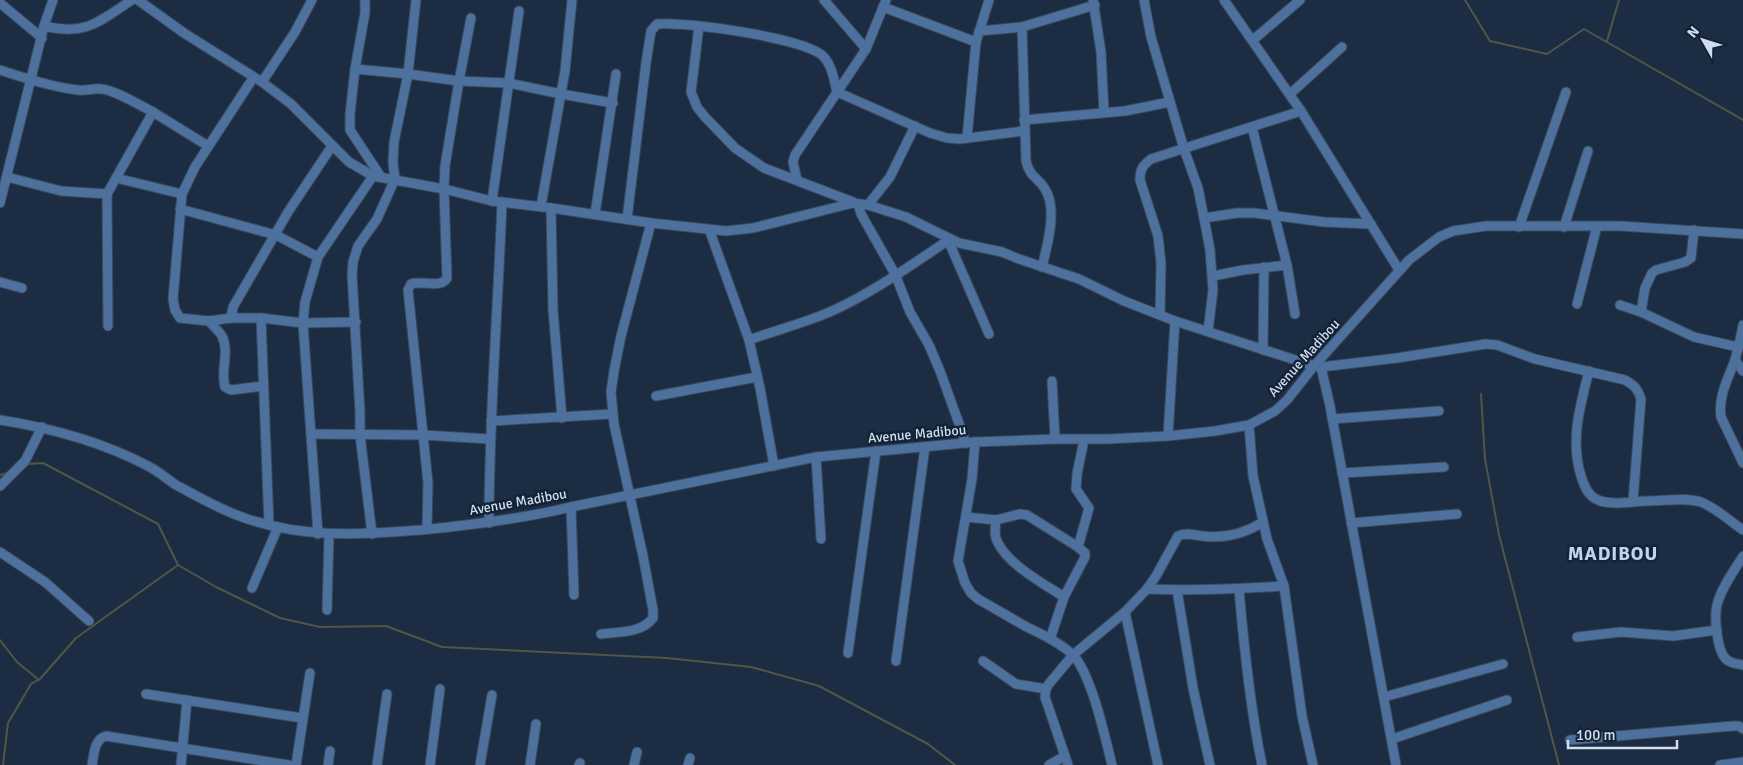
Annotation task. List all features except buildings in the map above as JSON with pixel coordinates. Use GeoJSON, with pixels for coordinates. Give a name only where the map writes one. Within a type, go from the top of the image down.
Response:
{"type":"FeatureCollection","features":[{"type":"Feature","properties":{"kind":"street"},"geometry":{"type":"LineString","coordinates":[[0,203],[44,26],[53,0]]}},
{"type":"Feature","properties":{"kind":"street"},"geometry":{"type":"LineString","coordinates":[[44,26],[63,30],[80,29],[96,24],[132,0]]}},
{"type":"Feature","properties":{"kind":"street"},"geometry":{"type":"LineString","coordinates":[[138,0],[291,104],[348,162],[377,176],[444,189],[492,201],[541,206],[651,223],[726,231],[753,228],[860,204],[890,177],[915,126]]}},
{"type":"Feature","properties":{"kind":"street"},"geometry":{"type":"LineString","coordinates":[[312,0],[295,32],[208,146],[182,194],[173,299],[175,310],[180,318],[209,321],[231,318],[260,318],[303,323],[356,322]]}},
{"type":"Feature","properties":{"kind":"street"},"geometry":{"type":"LineString","coordinates":[[365,0],[365,14],[355,69],[350,130],[377,176]]}},
{"type":"Feature","properties":{"kind":"street"},"geometry":{"type":"LineString","coordinates":[[372,534],[360,435],[356,322],[352,275],[353,262],[358,246],[377,219],[395,179],[393,163],[394,142],[408,74],[416,0]]}},
{"type":"Feature","properties":{"kind":"street"},"geometry":{"type":"LineString","coordinates":[[541,206],[565,71],[572,0]]}},
{"type":"Feature","properties":{"kind":"street"},"geometry":{"type":"LineString","coordinates":[[824,0],[866,49]]}},
{"type":"Feature","properties":{"kind":"street"},"geometry":{"type":"LineString","coordinates":[[967,138],[976,42],[990,0]]}},
{"type":"Feature","properties":{"kind":"street"},"geometry":{"type":"LineString","coordinates":[[1144,0],[1151,37],[1184,149],[1198,188],[1204,218],[1213,276],[1212,306],[1208,331]]}},
{"type":"Feature","properties":{"kind":"street"},"geometry":{"type":"LineString","coordinates":[[1224,0],[1290,94],[1399,270]]}},
{"type":"Feature","properties":{"kind":"street"},"geometry":{"type":"LineString","coordinates":[[1253,40],[1300,0]]}},
{"type":"Feature","properties":{"kind":"street"},"geometry":{"type":"LineString","coordinates":[[0,2],[42,38]]}},
{"type":"Feature","properties":{"kind":"street"},"geometry":{"type":"LineString","coordinates":[[979,32],[1022,27],[1094,2],[1101,52],[1104,112]]}},
{"type":"Feature","properties":{"kind":"street"},"geometry":{"type":"LineString","coordinates":[[796,180],[793,162],[795,154],[866,49],[884,4],[976,42]]}},
{"type":"Feature","properties":{"kind":"street"},"geometry":{"type":"LineString","coordinates":[[492,201],[519,11]]}},
{"type":"Feature","properties":{"kind":"street"},"geometry":{"type":"LineString","coordinates":[[427,529],[428,483],[408,290],[411,284],[416,282],[441,283],[445,282],[447,278],[445,166],[471,18]]}},
{"type":"Feature","properties":{"kind":"street"},"geometry":{"type":"LineString","coordinates":[[628,219],[651,31],[657,24],[699,26],[775,38],[816,52],[823,56],[829,64],[837,92]]}},
{"type":"Feature","properties":{"kind":"street"},"geometry":{"type":"LineString","coordinates":[[699,26],[691,92],[697,108],[723,137],[750,160],[764,168],[860,204],[906,217],[949,240],[1002,252],[1079,279],[1124,301],[1175,321],[1318,367],[1378,361],[1486,344],[1497,345],[1535,359],[1625,380],[1632,384],[1640,393],[1641,399],[1634,502]]}},
{"type":"Feature","properties":{"kind":"street"},"geometry":{"type":"LineString","coordinates":[[1022,27],[1024,131],[1028,170],[1030,175],[1045,188],[1049,197],[1050,225],[1042,267]]}},
{"type":"Feature","properties":{"kind":"street"},"geometry":{"type":"LineString","coordinates":[[1290,94],[1342,47]]}},
{"type":"Feature","properties":{"kind":"street"},"geometry":{"type":"LineString","coordinates":[[355,69],[459,81],[508,83],[612,103]]}},
{"type":"Feature","properties":{"kind":"street"},"geometry":{"type":"LineString","coordinates":[[0,70],[76,90],[91,91],[100,88],[111,92],[153,112],[208,146]]}},
{"type":"Feature","properties":{"kind":"street"},"geometry":{"type":"LineString","coordinates":[[595,214],[616,74]]}},
{"type":"Feature","properties":{"kind":"street"},"geometry":{"type":"LineString","coordinates":[[837,92],[947,138],[967,138],[1024,131]]}},
{"type":"Feature","properties":{"kind":"street"},"geometry":{"type":"LineString","coordinates":[[1519,227],[1566,92]]}},
{"type":"Feature","properties":{"kind":"street"},"geometry":{"type":"LineString","coordinates":[[1024,120],[1125,111],[1170,102]]}},
{"type":"Feature","properties":{"kind":"street"},"geometry":{"type":"LineString","coordinates":[[1160,315],[1161,262],[1158,236],[1140,180],[1140,170],[1144,164],[1151,160],[1301,111]]}},
{"type":"Feature","properties":{"kind":"street"},"geometry":{"type":"LineString","coordinates":[[108,326],[107,194],[153,112]]}},
{"type":"Feature","properties":{"kind":"street"},"geometry":{"type":"LineString","coordinates":[[1252,127],[1288,265],[1295,314]]}},
{"type":"Feature","properties":{"kind":"street"},"geometry":{"type":"LineString","coordinates":[[231,318],[233,307],[276,236],[292,205],[332,146]]}},
{"type":"Feature","properties":{"kind":"street"},"geometry":{"type":"LineString","coordinates":[[1564,227],[1588,151]]}},
{"type":"Feature","properties":{"kind":"street"},"geometry":{"type":"LineString","coordinates":[[318,534],[303,323],[305,302],[318,257],[377,176]]}},
{"type":"Feature","properties":{"kind":"street"},"geometry":{"type":"LineString","coordinates":[[7,177],[61,191],[107,194]]}},
{"type":"Feature","properties":{"kind":"street"},"geometry":{"type":"LineString","coordinates":[[116,178],[182,194]]}},
{"type":"Feature","properties":{"kind":"street"},"geometry":{"type":"LineString","coordinates":[[489,523],[490,439],[502,202]]}},
{"type":"Feature","properties":{"kind":"street"},"geometry":{"type":"LineString","coordinates":[[860,204],[861,214],[895,274],[910,312],[929,345],[970,443],[972,480],[958,561],[962,578],[971,593],[978,598],[1050,639],[1073,655],[1089,684],[1112,765]]}},
{"type":"Feature","properties":{"kind":"street"},"geometry":{"type":"LineString","coordinates":[[551,208],[553,310],[562,418]]}},
{"type":"Feature","properties":{"kind":"street"},"geometry":{"type":"LineString","coordinates":[[180,209],[276,236],[318,257]]}},
{"type":"Feature","properties":{"kind":"street"},"geometry":{"type":"LineString","coordinates":[[1204,218],[1236,213],[1254,213],[1324,222],[1371,224]]}},
{"type":"Feature","properties":{"kind":"street"},"geometry":{"type":"LineString","coordinates":[[602,634],[640,628],[653,618],[648,580],[612,414],[611,392],[614,371],[651,223]]}},
{"type":"Feature","properties":{"kind":"street","name":"Avenue Madibou"},"geometry":{"type":"LineString","coordinates":[[0,420],[42,427],[111,450],[149,467],[176,485],[234,514],[273,526],[318,534],[372,534],[489,523],[535,516],[571,507],[816,458],[970,443],[1168,436],[1249,425],[1275,411],[1287,400],[1318,367],[1399,270],[1425,247],[1439,237],[1453,231],[1486,226],[1620,226],[1743,234]]}},
{"type":"Feature","properties":{"kind":"street"},"geometry":{"type":"LineString","coordinates":[[1577,304],[1597,226]]}},
{"type":"Feature","properties":{"kind":"street"},"geometry":{"type":"LineString","coordinates":[[709,229],[749,340],[774,466]]}},
{"type":"Feature","properties":{"kind":"street"},"geometry":{"type":"LineString","coordinates":[[1641,312],[1642,300],[1649,277],[1656,270],[1685,262],[1691,258],[1694,230]]}},
{"type":"Feature","properties":{"kind":"street"},"geometry":{"type":"LineString","coordinates":[[749,340],[831,312],[874,288],[949,240]]}},
{"type":"Feature","properties":{"kind":"street"},"geometry":{"type":"LineString","coordinates":[[949,240],[988,334]]}},
{"type":"Feature","properties":{"kind":"street"},"geometry":{"type":"LineString","coordinates":[[1213,276],[1264,267],[1288,265]]}},
{"type":"Feature","properties":{"kind":"street"},"geometry":{"type":"LineString","coordinates":[[1263,350],[1264,267]]}},
{"type":"Feature","properties":{"kind":"street"},"geometry":{"type":"LineString","coordinates":[[0,282],[22,288]]}},
{"type":"Feature","properties":{"kind":"street"},"geometry":{"type":"LineString","coordinates":[[1620,305],[1641,312],[1694,337],[1738,347]]}},
{"type":"Feature","properties":{"kind":"street"},"geometry":{"type":"LineString","coordinates":[[252,588],[273,526],[260,318]]}},
{"type":"Feature","properties":{"kind":"street"},"geometry":{"type":"LineString","coordinates":[[209,321],[222,337],[225,351],[222,379],[225,387],[231,390],[263,386]]}},
{"type":"Feature","properties":{"kind":"street"},"geometry":{"type":"LineString","coordinates":[[1168,436],[1175,321]]}},
{"type":"Feature","properties":{"kind":"street"},"geometry":{"type":"LineString","coordinates":[[1743,325],[1735,360],[1722,394],[1720,409],[1721,417],[1743,463]]}},
{"type":"Feature","properties":{"kind":"street"},"geometry":{"type":"LineString","coordinates":[[1735,360],[1743,371]]}},
{"type":"Feature","properties":{"kind":"street"},"geometry":{"type":"LineString","coordinates":[[1318,367],[1332,419],[1396,765]]}},
{"type":"Feature","properties":{"kind":"street"},"geometry":{"type":"LineString","coordinates":[[1589,371],[1577,422],[1575,440],[1580,472],[1584,486],[1589,494],[1600,501],[1686,500],[1702,502],[1743,530]]}},
{"type":"Feature","properties":{"kind":"street"},"geometry":{"type":"LineString","coordinates":[[656,396],[757,377]]}},
{"type":"Feature","properties":{"kind":"street"},"geometry":{"type":"LineString","coordinates":[[1052,381],[1055,439]]}},
{"type":"Feature","properties":{"kind":"street"},"geometry":{"type":"LineString","coordinates":[[1332,419],[1439,411]]}},
{"type":"Feature","properties":{"kind":"street"},"geometry":{"type":"LineString","coordinates":[[491,421],[612,414]]}},
{"type":"Feature","properties":{"kind":"street"},"geometry":{"type":"LineString","coordinates":[[1249,425],[1253,476],[1263,522],[1284,586],[1302,716],[1314,765]]}},
{"type":"Feature","properties":{"kind":"street"},"geometry":{"type":"LineString","coordinates":[[0,486],[25,461],[42,427]]}},
{"type":"Feature","properties":{"kind":"street"},"geometry":{"type":"LineString","coordinates":[[311,434],[423,435],[490,439]]}},
{"type":"Feature","properties":{"kind":"street"},"geometry":{"type":"LineString","coordinates":[[1078,547],[1089,508],[1076,489],[1084,440]]}},
{"type":"Feature","properties":{"kind":"street"},"geometry":{"type":"LineString","coordinates":[[896,660],[925,447]]}},
{"type":"Feature","properties":{"kind":"street"},"geometry":{"type":"LineString","coordinates":[[848,653],[876,451]]}},
{"type":"Feature","properties":{"kind":"street"},"geometry":{"type":"LineString","coordinates":[[816,458],[820,539]]}},
{"type":"Feature","properties":{"kind":"street"},"geometry":{"type":"LineString","coordinates":[[1342,473],[1444,467]]}},
{"type":"Feature","properties":{"kind":"street"},"geometry":{"type":"LineString","coordinates":[[571,507],[574,595]]}},
{"type":"Feature","properties":{"kind":"street"},"geometry":{"type":"LineString","coordinates":[[966,517],[996,520],[1020,514],[1027,515],[1085,553],[1064,597],[1050,639]]}},
{"type":"Feature","properties":{"kind":"street"},"geometry":{"type":"LineString","coordinates":[[1351,523],[1457,514]]}},
{"type":"Feature","properties":{"kind":"street"},"geometry":{"type":"LineString","coordinates":[[996,520],[995,534],[1003,550],[1031,575],[1064,597]]}},
{"type":"Feature","properties":{"kind":"street"},"geometry":{"type":"LineString","coordinates":[[1049,765],[1066,761],[1045,697],[1046,689],[1073,655],[1125,612],[1147,589],[1178,536],[1185,534],[1220,537],[1246,532],[1263,522]]}},
{"type":"Feature","properties":{"kind":"street"},"geometry":{"type":"LineString","coordinates":[[327,610],[329,534]]}},
{"type":"Feature","properties":{"kind":"street"},"geometry":{"type":"LineString","coordinates":[[0,552],[45,582],[89,621]]}},
{"type":"Feature","properties":{"kind":"street"},"geometry":{"type":"LineString","coordinates":[[1743,556],[1720,596],[1716,605],[1715,615],[1717,637],[1724,658],[1730,662],[1743,665]]}},
{"type":"Feature","properties":{"kind":"street"},"geometry":{"type":"LineString","coordinates":[[1147,589],[1239,589],[1284,586]]}},
{"type":"Feature","properties":{"kind":"street"},"geometry":{"type":"LineString","coordinates":[[1239,589],[1246,667],[1262,765]]}},
{"type":"Feature","properties":{"kind":"street"},"geometry":{"type":"LineString","coordinates":[[1177,590],[1193,688],[1210,765]]}},
{"type":"Feature","properties":{"kind":"street"},"geometry":{"type":"LineString","coordinates":[[1125,612],[1158,765]]}},
{"type":"Feature","properties":{"kind":"street"},"geometry":{"type":"LineString","coordinates":[[1577,637],[1621,632],[1678,636],[1717,630]]}},
{"type":"Feature","properties":{"kind":"street"},"geometry":{"type":"LineString","coordinates":[[984,661],[1016,684],[1046,689]]}},
{"type":"Feature","properties":{"kind":"street"},"geometry":{"type":"LineString","coordinates":[[1384,697],[1503,664]]}},
{"type":"Feature","properties":{"kind":"street"},"geometry":{"type":"LineString","coordinates":[[296,765],[310,673]]}},
{"type":"Feature","properties":{"kind":"street"},"geometry":{"type":"LineString","coordinates":[[430,765],[440,689]]}},
{"type":"Feature","properties":{"kind":"street"},"geometry":{"type":"LineString","coordinates":[[146,694],[302,718]]}},
{"type":"Feature","properties":{"kind":"street"},"geometry":{"type":"LineString","coordinates":[[377,765],[387,694]]}},
{"type":"Feature","properties":{"kind":"street"},"geometry":{"type":"LineString","coordinates":[[480,765],[492,695]]}},
{"type":"Feature","properties":{"kind":"street"},"geometry":{"type":"LineString","coordinates":[[181,765],[187,700]]}},
{"type":"Feature","properties":{"kind":"street"},"geometry":{"type":"LineString","coordinates":[[1392,739],[1507,700]]}},
{"type":"Feature","properties":{"kind":"street"},"geometry":{"type":"LineString","coordinates":[[530,765],[536,724]]}},
{"type":"Feature","properties":{"kind":"street"},"geometry":{"type":"LineString","coordinates":[[1570,740],[1714,727],[1739,726],[1743,729]]}},
{"type":"Feature","properties":{"kind":"street"},"geometry":{"type":"LineString","coordinates":[[92,765],[98,740],[106,736],[289,765]]}},
{"type":"Feature","properties":{"kind":"street"},"geometry":{"type":"LineString","coordinates":[[328,765],[330,751]]}},
{"type":"Feature","properties":{"kind":"street"},"geometry":{"type":"LineString","coordinates":[[634,765],[637,752]]}},
{"type":"Feature","properties":{"kind":"street"},"geometry":{"type":"LineString","coordinates":[[1720,765],[1743,762]]}},
{"type":"Feature","properties":{"kind":"waterway"},"geometry":{"type":"LineString","coordinates":[[1465,0],[1490,41],[1547,54],[1584,29],[1743,120]]}},
{"type":"Feature","properties":{"kind":"waterway"},"geometry":{"type":"LineString","coordinates":[[1607,41],[1619,0]]}},
{"type":"Feature","properties":{"kind":"waterway"},"geometry":{"type":"LineString","coordinates":[[1481,394],[1485,459],[1499,535],[1559,765]]}},
{"type":"Feature","properties":{"kind":"waterway"},"geometry":{"type":"LineString","coordinates":[[28,464],[43,463],[158,524],[178,565],[216,587],[280,618],[320,627],[386,626],[442,647],[667,658],[751,667],[819,686],[928,744],[955,765]]}},
{"type":"Feature","properties":{"kind":"waterway"},"geometry":{"type":"LineString","coordinates":[[0,475],[7,473]]}},
{"type":"Feature","properties":{"kind":"waterway"},"geometry":{"type":"LineString","coordinates":[[0,640],[17,662],[39,680],[76,638],[178,565]]}},
{"type":"Feature","properties":{"kind":"waterway"},"geometry":{"type":"LineString","coordinates":[[3,765],[8,723],[31,684],[38,680]]}},
{"type":"Feature","properties":{"kind":"district","name":"MADIBOU"},"geometry":{"type":"Point","coordinates":[1613,554]}}]}
